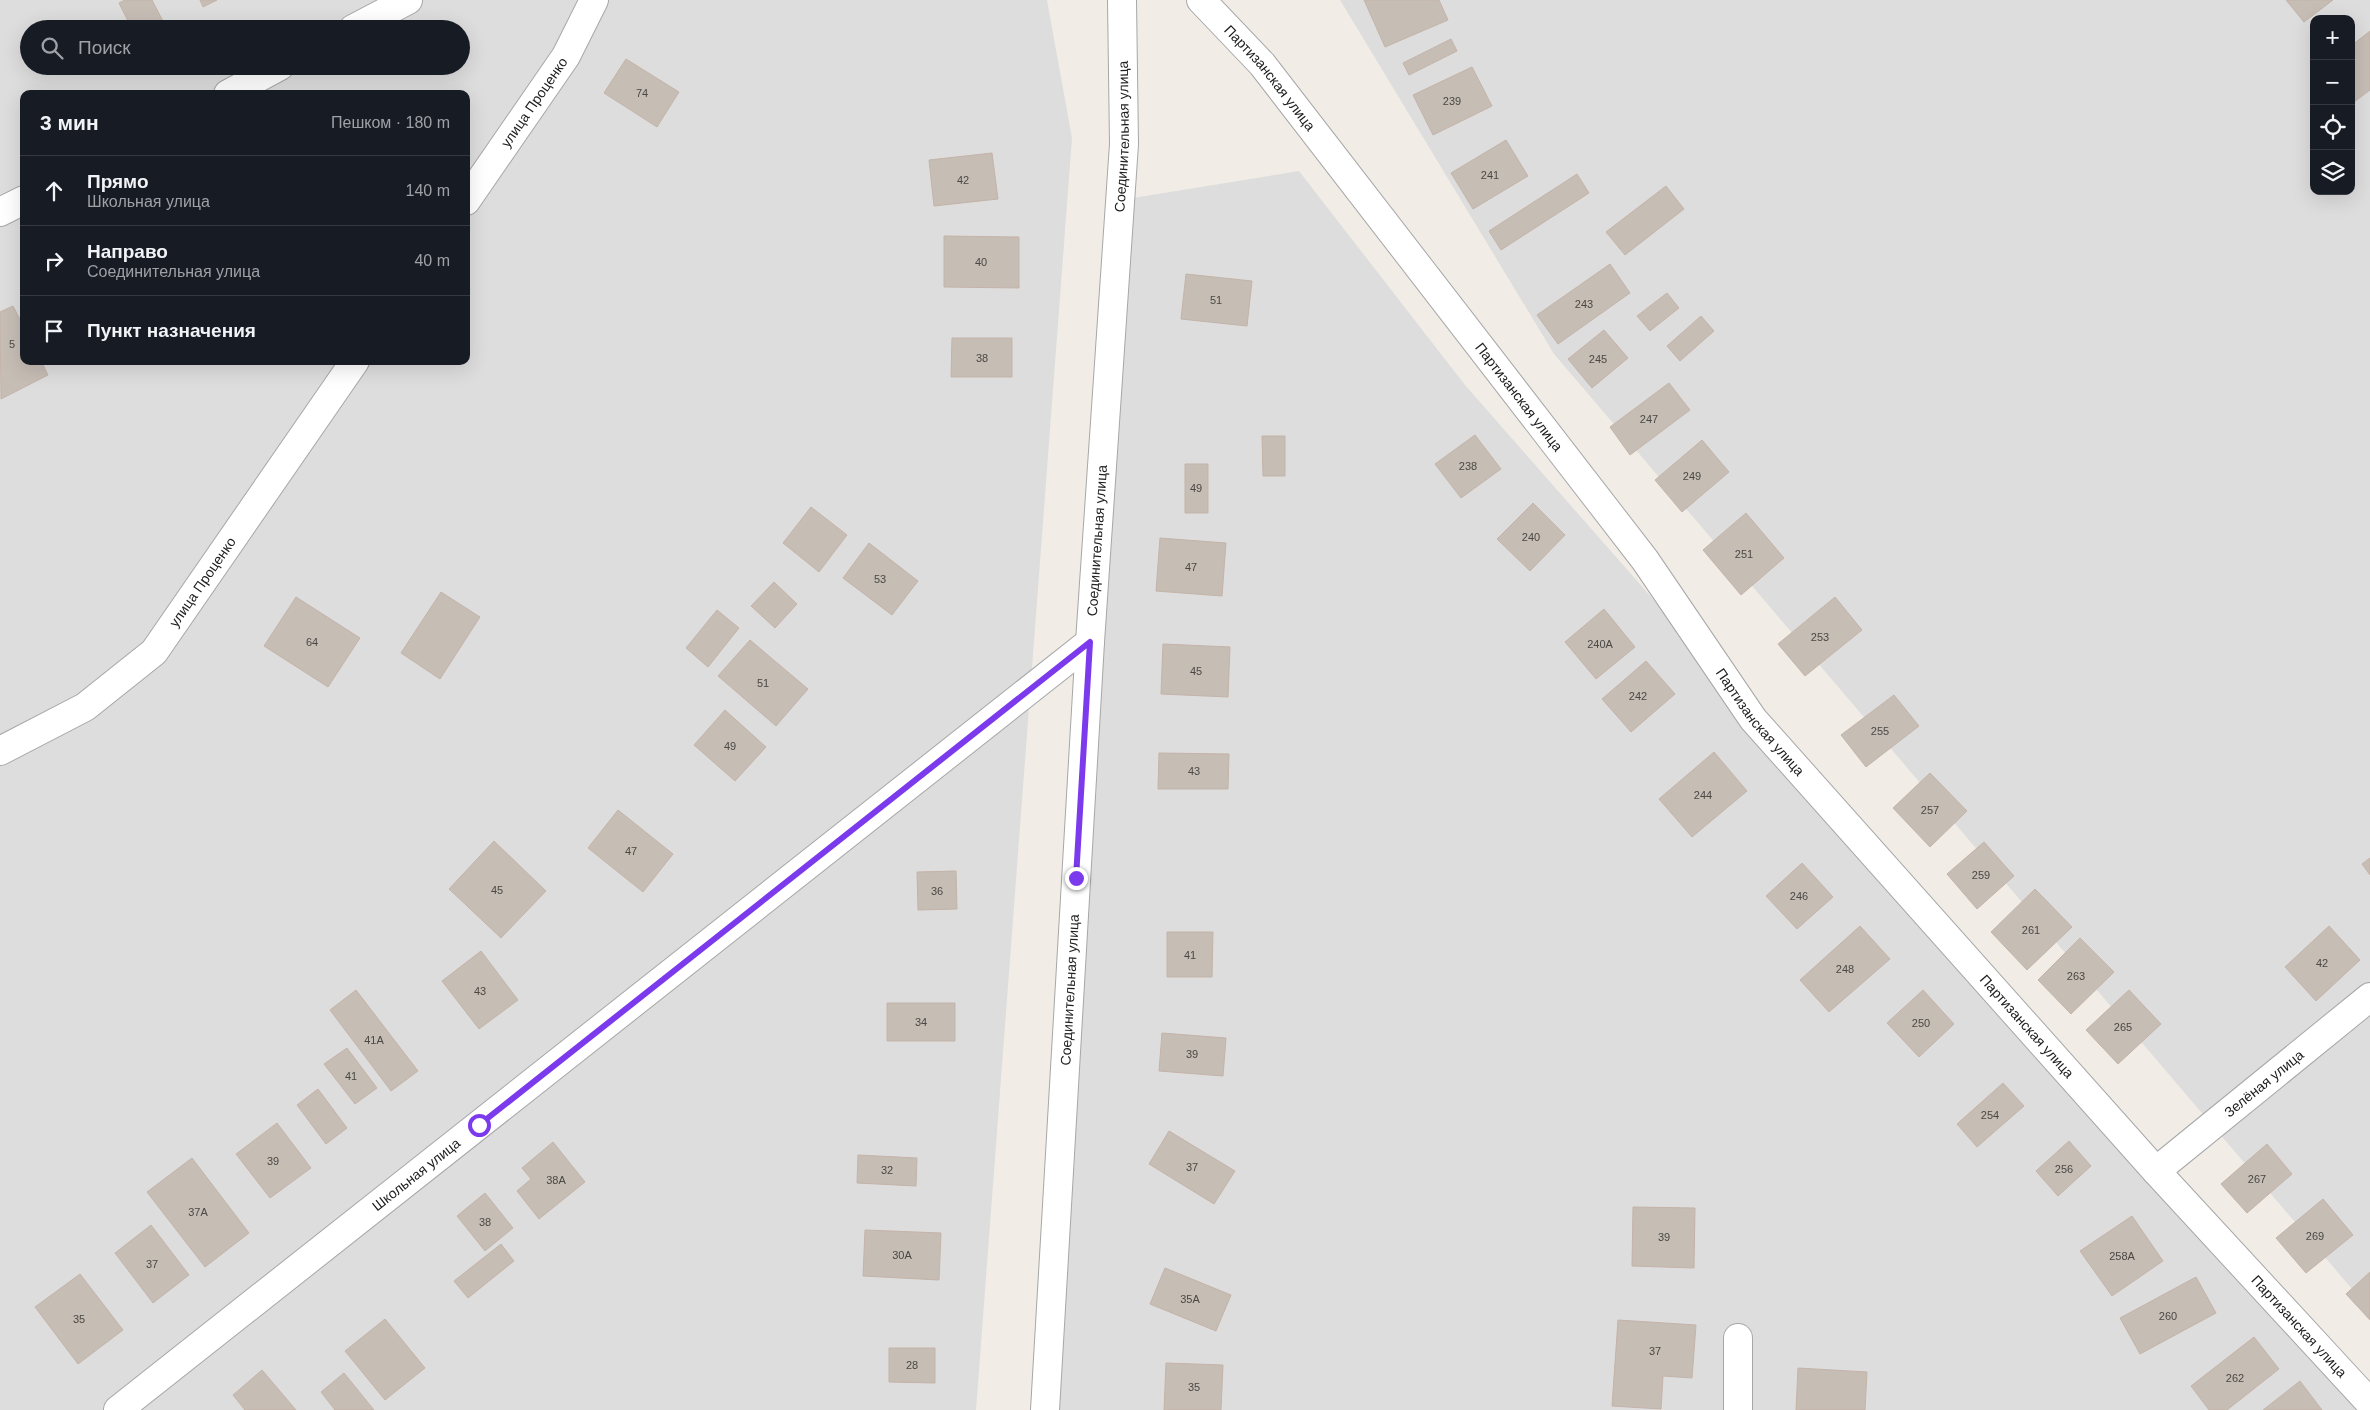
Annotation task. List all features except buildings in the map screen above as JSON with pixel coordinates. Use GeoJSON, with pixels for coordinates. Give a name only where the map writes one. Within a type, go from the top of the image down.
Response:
{"type":"FeatureCollection","features":[{"type":"Feature","properties":{"kind":"street"},"geometry":{"type":"LineString","coordinates":[[369,20],[408,0]]}},
{"type":"Feature","properties":{"kind":"street","name":"улица Проценко"},"geometry":{"type":"LineString","coordinates":[[470,195],[566,56],[594,0]]}},
{"type":"Feature","properties":{"kind":"street","name":"Соединительная улица"},"geometry":{"type":"LineString","coordinates":[[1045,1410],[1090,642],[1124,144],[1122,0]]}},
{"type":"Feature","properties":{"kind":"street","name":"Партизанская улица"},"geometry":{"type":"LineString","coordinates":[[1201,0],[1262,64],[1639,552],[1753,718],[2156,1171],[2370,1403]]}},
{"type":"Feature","properties":{"kind":"street"},"geometry":{"type":"LineString","coordinates":[[235,90],[263,75]]}},
{"type":"Feature","properties":{"kind":"street"},"geometry":{"type":"LineString","coordinates":[[0,212],[20,202]]}},
{"type":"Feature","properties":{"kind":"street","name":"улица Проценко"},"geometry":{"type":"LineString","coordinates":[[0,751],[85,707],[154,652],[352,365]]}},
{"type":"Feature","properties":{"kind":"street","name":"Школьная улица"},"geometry":{"type":"LineString","coordinates":[[118,1410],[1090,642]]}},
{"type":"Feature","properties":{"kind":"street","name":"Зелёная улица"},"geometry":{"type":"LineString","coordinates":[[2156,1171],[2370,997]]}},
{"type":"Feature","properties":{"kind":"street"},"geometry":{"type":"LineString","coordinates":[[1738,1338],[1738,1410]]}},
{"type":"Feature","properties":{"kind":"shaded area"},"geometry":{"type":"Polygon","coordinates":[[[0,0],[1047,0],[1072,138],[976,1410],[0,1410],[0,0]]]}},
{"type":"Feature","properties":{"kind":"shaded area"},"geometry":{"type":"Polygon","coordinates":[[[1340,0],[2370,0],[2370,1310],[1554,354],[1340,0]]]}},
{"type":"Feature","properties":{"kind":"shaded area"},"geometry":{"type":"Polygon","coordinates":[[[1299,171],[1465,385],[2365,1410],[1044,1410],[1108,202],[1299,171]]]}},
{"type":"Feature","properties":{"kind":"route"},"geometry":{"type":"LineString","coordinates":[[479,1125],[1090,642],[1076,878]]}}]}
